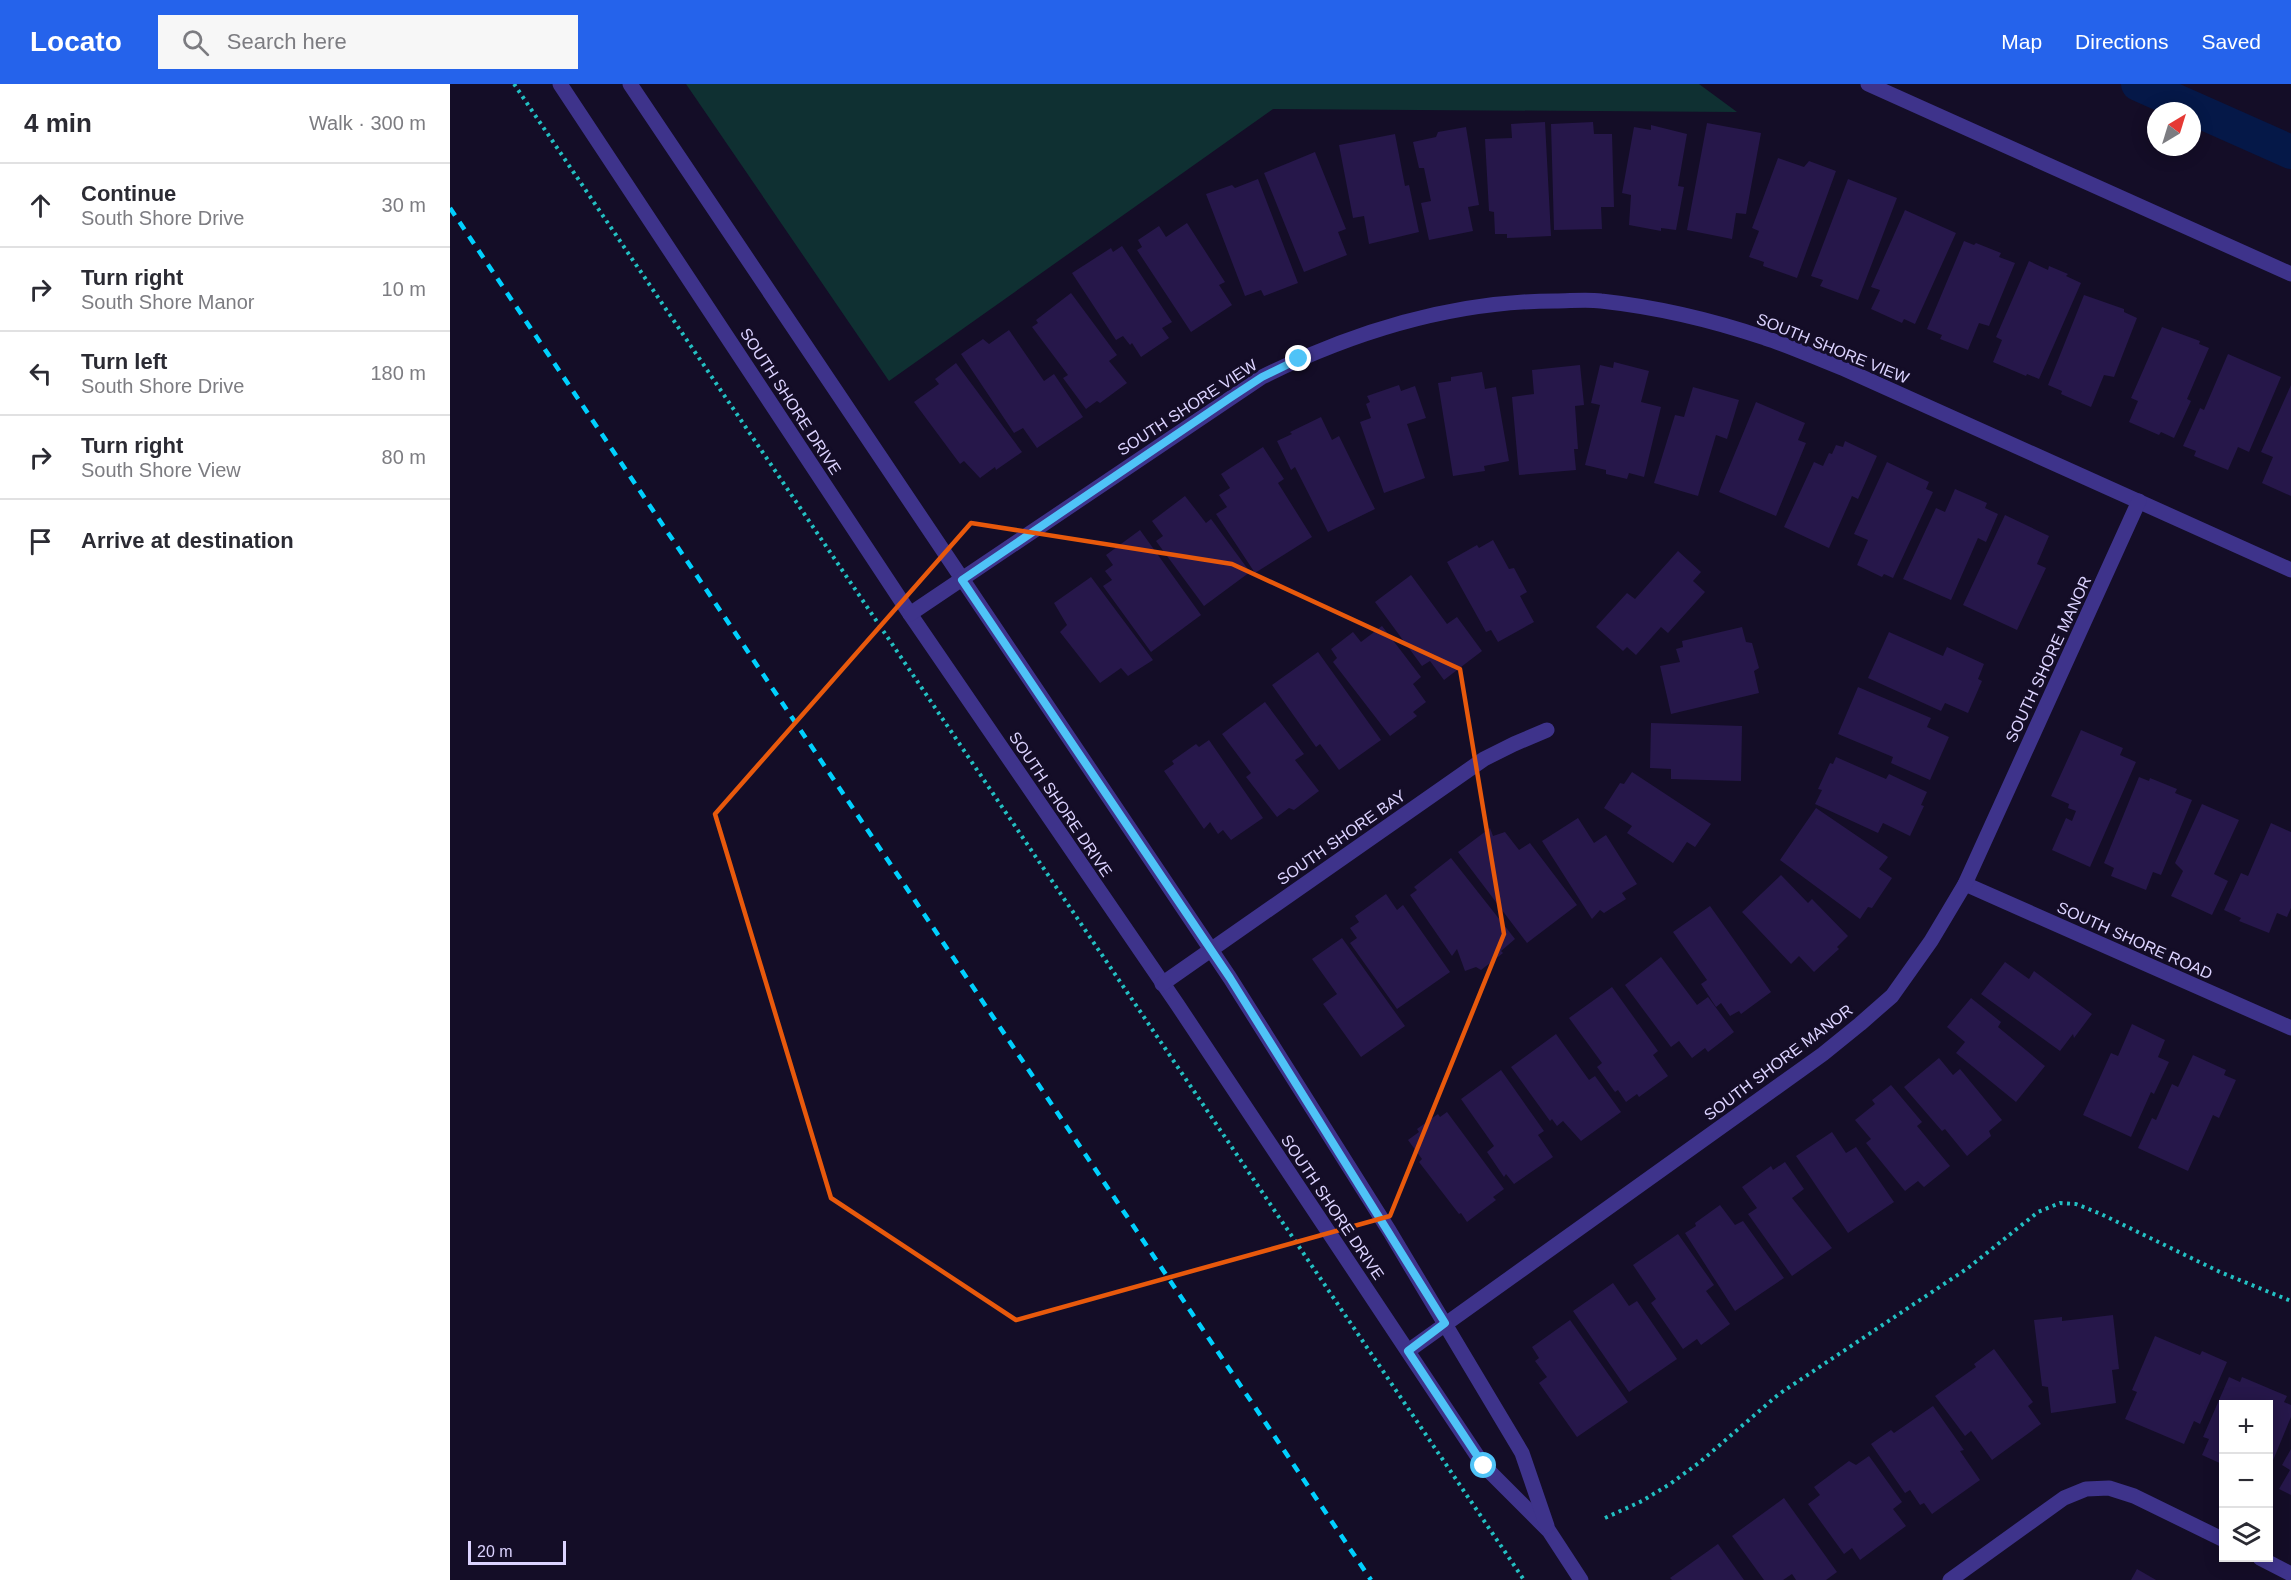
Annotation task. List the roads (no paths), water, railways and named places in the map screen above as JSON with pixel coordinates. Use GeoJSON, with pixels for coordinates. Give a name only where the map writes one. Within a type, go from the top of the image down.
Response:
{"type":"FeatureCollection","features":[{"type":"Feature","properties":{"kind":"street","name":"SOUTH SHORE DRIVE"},"geometry":{"type":"LineString","coordinates":[[560,84],[910,614],[1162,984],[1484,1466],[1549,1531],[1581,1580]]}},
{"type":"Feature","properties":{"kind":"street","name":"SOUTH SHORE DRIVE"},"geometry":{"type":"LineString","coordinates":[[630,84],[1211,949],[1445,1323],[1522,1453],[1549,1531]]}},
{"type":"Feature","properties":{"kind":"street"},"geometry":{"type":"LineString","coordinates":[[1868,84],[2291,274]]}},
{"type":"Feature","properties":{"kind":"street","name":"SOUTH SHORE VIEW"},"geometry":{"type":"LineString","coordinates":[[910,614],[1230,398],[1281,368],[1347,340],[1425,316],[1515,301],[1599,300],[1684,315],[1765,338],[1842,368],[2291,570]]}},
{"type":"Feature","properties":{"kind":"street","name":"SOUTH SHORE MANOR"},"geometry":{"type":"LineString","coordinates":[[1408,1351],[1824,1054],[1892,996],[1931,941],[1965,884],[2139,501]]}},
{"type":"Feature","properties":{"kind":"street","name":"SOUTH SHORE BAY"},"geometry":{"type":"LineString","coordinates":[[1162,984],[1484,759],[1547,730]]}},
{"type":"Feature","properties":{"kind":"street","name":"SOUTH SHORE ROAD"},"geometry":{"type":"LineString","coordinates":[[1965,884],[2291,1028]]}},
{"type":"Feature","properties":{"kind":"street"},"geometry":{"type":"LineString","coordinates":[[1950,1580],[2064,1498],[2086,1489],[2109,1488],[2133,1496],[2219,1538]]}},
{"type":"Feature","properties":{"kind":"street"},"geometry":{"type":"LineString","coordinates":[[2269,1562],[2291,1574]]}},
{"type":"Feature","properties":{"kind":"waterway"},"geometry":{"type":"LineString","coordinates":[[2138,84],[2291,152]]}},
{"type":"Feature","properties":{"kind":"railway"},"geometry":{"type":"LineString","coordinates":[[450,208],[1371,1580]]}}]}
